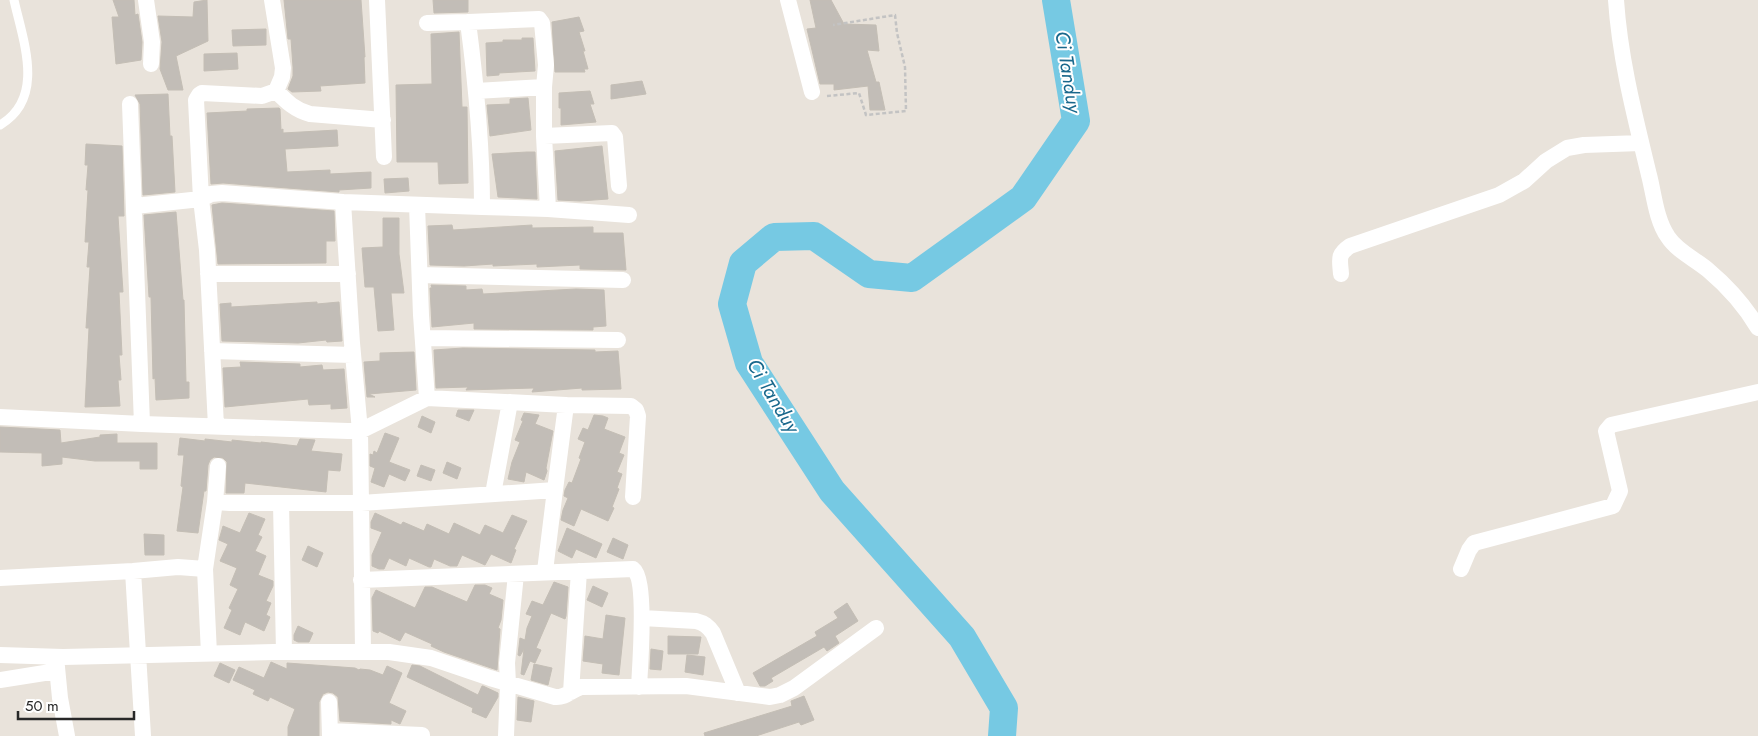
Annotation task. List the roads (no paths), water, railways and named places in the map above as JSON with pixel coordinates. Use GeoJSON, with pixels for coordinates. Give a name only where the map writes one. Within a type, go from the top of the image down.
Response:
{"type":"FeatureCollection","features":[{"type":"Feature","properties":{"kind":"street"},"geometry":{"type":"LineString","coordinates":[[146,0],[152,42],[151,64]]}},
{"type":"Feature","properties":{"kind":"street"},"geometry":{"type":"LineString","coordinates":[[216,426],[208,274],[201,199],[197,97],[202,93],[262,96],[276,91],[282,77],[282,68],[272,0]]}},
{"type":"Feature","properties":{"kind":"street"},"geometry":{"type":"LineString","coordinates":[[377,0],[384,157]]}},
{"type":"Feature","properties":{"kind":"street"},"geometry":{"type":"LineString","coordinates":[[788,0],[812,92]]}},
{"type":"Feature","properties":{"kind":"street"},"geometry":{"type":"LineString","coordinates":[[1616,0],[1621,47],[1641,143],[1660,218],[1668,238],[1725,286],[1749,313],[1758,328]]}},
{"type":"Feature","properties":{"kind":"street"},"geometry":{"type":"LineString","coordinates":[[427,23],[539,19],[542,23],[546,64],[544,136],[548,209]]}},
{"type":"Feature","properties":{"kind":"street"},"geometry":{"type":"LineString","coordinates":[[468,22],[482,170],[482,207]]}},
{"type":"Feature","properties":{"kind":"street"},"geometry":{"type":"LineString","coordinates":[[476,91],[544,87]]}},
{"type":"Feature","properties":{"kind":"street"},"geometry":{"type":"LineString","coordinates":[[276,91],[295,109],[302,112],[382,120]]}},
{"type":"Feature","properties":{"kind":"street"},"geometry":{"type":"LineString","coordinates":[[130,104],[142,424]]}},
{"type":"Feature","properties":{"kind":"street"},"geometry":{"type":"LineString","coordinates":[[544,136],[612,133],[615,137],[619,186]]}},
{"type":"Feature","properties":{"kind":"street"},"geometry":{"type":"LineString","coordinates":[[1341,274],[1339,257],[1350,246],[1499,195],[1524,181],[1546,161],[1567,148],[1584,145],[1641,143]]}},
{"type":"Feature","properties":{"kind":"street"},"geometry":{"type":"LineString","coordinates":[[135,206],[201,199],[211,194],[222,193],[343,202],[548,209],[629,215]]}},
{"type":"Feature","properties":{"kind":"street"},"geometry":{"type":"LineString","coordinates":[[343,202],[360,431],[362,651]]}},
{"type":"Feature","properties":{"kind":"street"},"geometry":{"type":"LineString","coordinates":[[417,205],[427,398]]}},
{"type":"Feature","properties":{"kind":"street"},"geometry":{"type":"LineString","coordinates":[[208,274],[348,274]]}},
{"type":"Feature","properties":{"kind":"street"},"geometry":{"type":"LineString","coordinates":[[420,276],[622,280]]}},
{"type":"Feature","properties":{"kind":"street"},"geometry":{"type":"LineString","coordinates":[[423,338],[618,340]]}},
{"type":"Feature","properties":{"kind":"street"},"geometry":{"type":"LineString","coordinates":[[212,351],[353,355]]}},
{"type":"Feature","properties":{"kind":"street"},"geometry":{"type":"LineString","coordinates":[[1462,569],[1469,550],[1474,543],[1613,506],[1618,499],[1620,491],[1606,431],[1611,425],[1758,392]]}},
{"type":"Feature","properties":{"kind":"street"},"geometry":{"type":"LineString","coordinates":[[0,416],[142,424],[360,431],[427,398],[566,405],[631,406],[636,410],[638,416],[633,496]]}},
{"type":"Feature","properties":{"kind":"street"},"geometry":{"type":"LineString","coordinates":[[493,494],[510,402]]}},
{"type":"Feature","properties":{"kind":"street"},"geometry":{"type":"LineString","coordinates":[[545,571],[566,405]]}},
{"type":"Feature","properties":{"kind":"street"},"geometry":{"type":"LineString","coordinates":[[210,654],[205,569],[215,502],[218,466]]}},
{"type":"Feature","properties":{"kind":"street"},"geometry":{"type":"LineString","coordinates":[[215,502],[361,503],[555,490]]}},
{"type":"Feature","properties":{"kind":"street"},"geometry":{"type":"LineString","coordinates":[[281,503],[284,652]]}},
{"type":"Feature","properties":{"kind":"street"},"geometry":{"type":"LineString","coordinates":[[0,578],[178,568],[205,569]]}},
{"type":"Feature","properties":{"kind":"street"},"geometry":{"type":"LineString","coordinates":[[362,580],[628,568],[636,571],[639,576],[642,618],[639,687]]}},
{"type":"Feature","properties":{"kind":"street"},"geometry":{"type":"LineString","coordinates":[[570,692],[578,571]]}},
{"type":"Feature","properties":{"kind":"street"},"geometry":{"type":"LineString","coordinates":[[133,572],[143,736]]}},
{"type":"Feature","properties":{"kind":"street"},"geometry":{"type":"LineString","coordinates":[[506,736],[507,663],[516,574]]}},
{"type":"Feature","properties":{"kind":"street"},"geometry":{"type":"LineString","coordinates":[[642,618],[703,622],[713,633],[738,693]]}},
{"type":"Feature","properties":{"kind":"street"},"geometry":{"type":"LineString","coordinates":[[0,680],[57,664],[138,655],[362,651],[431,658],[508,684],[555,697],[564,697],[570,692],[581,688],[686,686],[770,697],[788,692],[876,628]]}},
{"type":"Feature","properties":{"kind":"street"},"geometry":{"type":"LineString","coordinates":[[0,655],[57,664]]}},
{"type":"Feature","properties":{"kind":"street"},"geometry":{"type":"LineString","coordinates":[[57,664],[67,736]]}},
{"type":"Feature","properties":{"kind":"street"},"geometry":{"type":"LineString","coordinates":[[330,702],[330,734],[422,734]]}},
{"type":"Feature","properties":{"kind":"lane"},"geometry":{"type":"LineString","coordinates":[[0,125],[15,113],[22,104],[28,84],[27,63],[14,0]]}},
{"type":"Feature","properties":{"kind":"waterway","name":"Ci Tanduy"},"geometry":{"type":"LineString","coordinates":[[1002,736],[1004,708],[962,637],[832,491],[749,363],[732,304],[743,263],[774,237],[814,236],[869,274],[912,278],[1023,198],[1076,121],[1056,0]]}}]}
